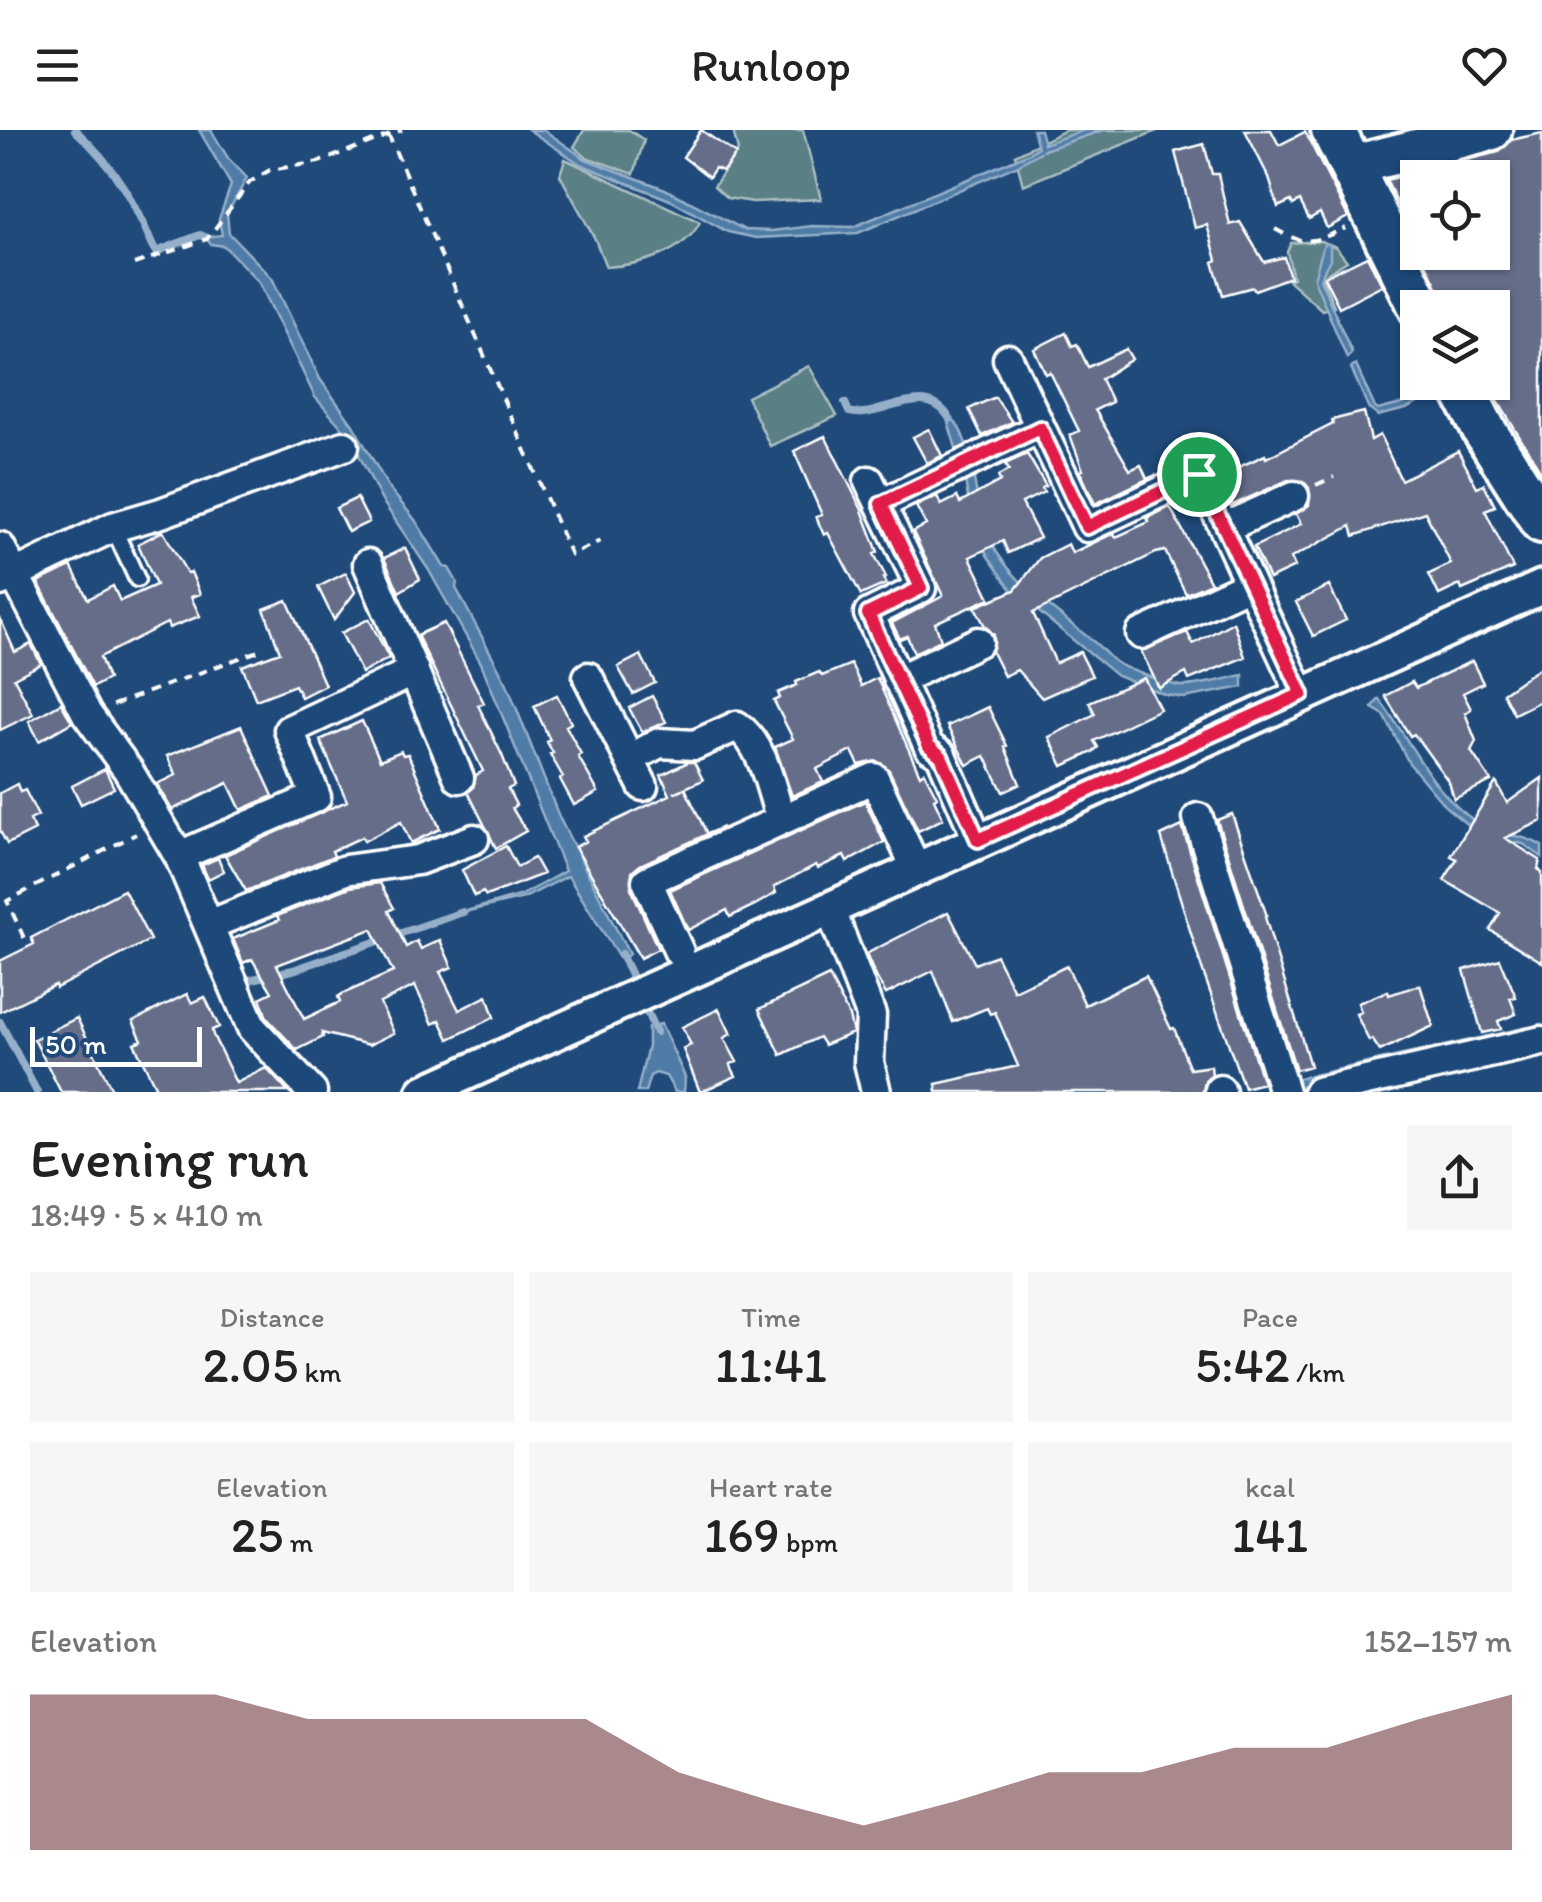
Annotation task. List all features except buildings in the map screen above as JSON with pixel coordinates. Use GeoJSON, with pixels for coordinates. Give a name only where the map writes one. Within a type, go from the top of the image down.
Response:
{"type":"FeatureCollection","features":[{"type":"Feature","properties":{"kind":"main road"},"geometry":{"type":"LineString","coordinates":[[1412,290],[1341,148],[1492,130]]}},
{"type":"Feature","properties":{"kind":"main road"},"geometry":{"type":"LineString","coordinates":[[1468,400],[1542,520]]}},
{"type":"Feature","properties":{"kind":"street"},"geometry":{"type":"LineString","coordinates":[[1008,359],[1087,527],[1199,474],[1302,694]]}},
{"type":"Feature","properties":{"kind":"street"},"geometry":{"type":"LineString","coordinates":[[978,840],[941,756],[929,746],[868,614],[921,588],[875,493],[1040,428]]}},
{"type":"Feature","properties":{"kind":"street"},"geometry":{"type":"LineString","coordinates":[[6,577],[113,527],[344,446]]}},
{"type":"Feature","properties":{"kind":"street"},"geometry":{"type":"LineString","coordinates":[[1224,528],[1294,496]]}},
{"type":"Feature","properties":{"kind":"street"},"geometry":{"type":"LineString","coordinates":[[0,546],[6,577],[87,714],[128,770],[179,856],[252,1028],[312,1092]]}},
{"type":"Feature","properties":{"kind":"street"},"geometry":{"type":"LineString","coordinates":[[368,564],[459,778]]}},
{"type":"Feature","properties":{"kind":"street"},"geometry":{"type":"LineString","coordinates":[[1141,634],[1250,584]]}},
{"type":"Feature","properties":{"kind":"street"},"geometry":{"type":"LineString","coordinates":[[424,1092],[1542,587]]}},
{"type":"Feature","properties":{"kind":"street"},"geometry":{"type":"LineString","coordinates":[[898,680],[978,642]]}},
{"type":"Feature","properties":{"kind":"street"},"geometry":{"type":"LineString","coordinates":[[179,856],[316,796],[288,730],[414,671]]}},
{"type":"Feature","properties":{"kind":"street"},"geometry":{"type":"LineString","coordinates":[[588,677],[643,786]]}},
{"type":"Feature","properties":{"kind":"street"},"geometry":{"type":"LineString","coordinates":[[630,759],[659,743],[695,745],[737,726],[748,734],[764,768],[781,820]]}},
{"type":"Feature","properties":{"kind":"street"},"geometry":{"type":"LineString","coordinates":[[679,952],[646,881],[874,778],[916,868]]}},
{"type":"Feature","properties":{"kind":"street"},"geometry":{"type":"LineString","coordinates":[[1198,818],[1284,1092]]}},
{"type":"Feature","properties":{"kind":"street"},"geometry":{"type":"LineString","coordinates":[[208,925],[345,870],[418,860],[474,839]]}},
{"type":"Feature","properties":{"kind":"street"},"geometry":{"type":"LineString","coordinates":[[830,908],[871,1015],[869,1062],[876,1092]]}},
{"type":"Feature","properties":{"kind":"street"},"geometry":{"type":"LineString","coordinates":[[1318,1092],[1425,1067],[1470,1046],[1542,1041]]}},
{"type":"Feature","properties":{"kind":"lane"},"geometry":{"type":"LineString","coordinates":[[113,527],[137,579]]}},
{"type":"Feature","properties":{"kind":"path"},"geometry":{"type":"LineString","coordinates":[[134,264],[207,240],[250,182],[270,170],[318,162],[402,130]]}},
{"type":"Feature","properties":{"kind":"path"},"geometry":{"type":"LineString","coordinates":[[388,134],[571,555],[600,541]]}},
{"type":"Feature","properties":{"kind":"path"},"geometry":{"type":"LineString","coordinates":[[1275,229],[1299,242],[1322,238],[1359,222]]}},
{"type":"Feature","properties":{"kind":"path"},"geometry":{"type":"LineString","coordinates":[[87,714],[264,649]]}},
{"type":"Feature","properties":{"kind":"path"},"geometry":{"type":"LineString","coordinates":[[24,938],[7,901],[158,823]]}},
{"type":"Feature","properties":{"kind":"green space"},"geometry":{"type":"Polygon","coordinates":[[[584,130],[629,130],[644,140],[634,174],[586,157],[574,147],[584,130]]]}},
{"type":"Feature","properties":{"kind":"green space"},"geometry":{"type":"Polygon","coordinates":[[[733,130],[803,130],[821,199],[753,202],[727,198],[714,186],[738,151],[733,130]]]}},
{"type":"Feature","properties":{"kind":"green space"},"geometry":{"type":"Polygon","coordinates":[[[1066,130],[1159,130],[1023,185],[1015,155],[1066,130]]]}},
{"type":"Feature","properties":{"kind":"green space"},"geometry":{"type":"Polygon","coordinates":[[[565,159],[700,222],[672,250],[632,264],[606,267],[560,175],[565,159]]]}},
{"type":"Feature","properties":{"kind":"green space"},"geometry":{"type":"Polygon","coordinates":[[[1321,241],[1336,247],[1347,261],[1322,277],[1334,306],[1322,310],[1288,280],[1293,278],[1287,252],[1291,243],[1321,241]]]}},
{"type":"Feature","properties":{"kind":"green space"},"geometry":{"type":"Polygon","coordinates":[[[809,366],[837,416],[770,446],[747,397],[809,366]]]}},
{"type":"Feature","properties":{"kind":"water"},"geometry":{"type":"Polygon","coordinates":[[[199,130],[211,130],[228,158],[247,178],[227,214],[229,233],[272,278],[320,379],[353,425],[389,488],[457,582],[456,588],[507,684],[559,817],[629,954],[621,961],[568,876],[524,898],[456,914],[522,895],[565,871],[481,663],[428,569],[381,499],[350,437],[315,397],[259,282],[224,246],[211,244],[205,237],[222,235],[219,219],[231,185],[199,130]]]}},
{"type":"Feature","properties":{"kind":"water"},"geometry":{"type":"Polygon","coordinates":[[[529,130],[544,130],[585,159],[665,189],[745,230],[771,231],[853,227],[1030,153],[1038,147],[1033,130],[1040,130],[1044,144],[1085,130],[1104,130],[1044,150],[1016,166],[858,233],[756,238],[728,232],[670,200],[580,164],[529,130]]]}},
{"type":"Feature","properties":{"kind":"water"},"geometry":{"type":"Polygon","coordinates":[[[1324,244],[1330,244],[1330,259],[1320,279],[1352,353],[1347,358],[1314,279],[1324,244]]]}},
{"type":"Feature","properties":{"kind":"water"},"geometry":{"type":"Polygon","coordinates":[[[1356,365],[1378,410],[1423,400],[1378,416],[1369,409],[1351,368],[1356,365]]]}},
{"type":"Feature","properties":{"kind":"water"},"geometry":{"type":"Polygon","coordinates":[[[945,412],[962,433],[980,513],[992,545],[1031,591],[1122,666],[1182,686],[1243,675],[1243,687],[1184,698],[1117,676],[1012,590],[987,555],[972,522],[964,474],[945,412]]]}},
{"type":"Feature","properties":{"kind":"water"},"geometry":{"type":"Polygon","coordinates":[[[1379,699],[1450,800],[1483,826],[1542,846],[1542,857],[1523,844],[1481,836],[1446,807],[1409,763],[1384,715],[1372,708],[1379,699]]]}},
{"type":"Feature","properties":{"kind":"water"},"geometry":{"type":"Polygon","coordinates":[[[661,1024],[685,1077],[684,1092],[675,1092],[666,1076],[656,1073],[650,1076],[645,1092],[637,1092],[648,1046],[648,1027],[661,1024]]]}},
{"type":"Feature","properties":{"kind":"water"},"geometry":{"type":"Polygon","coordinates":[[[1542,1024],[1542,1036],[1294,1091],[1291,1080],[1542,1024]]]}},
{"type":"Feature","properties":{"kind":"waterway"},"geometry":{"type":"LineString","coordinates":[[75,130],[123,186],[156,252],[200,235],[205,237]]}},
{"type":"Feature","properties":{"kind":"waterway"},"geometry":{"type":"LineString","coordinates":[[845,403],[849,412],[861,413],[915,401],[928,402],[940,407],[950,419]]}},
{"type":"Feature","properties":{"kind":"waterway"},"geometry":{"type":"LineString","coordinates":[[248,980],[293,970],[463,912]]}},
{"type":"Feature","properties":{"kind":"waterway"},"geometry":{"type":"LineString","coordinates":[[621,954],[636,986]]}},
{"type":"Feature","properties":{"kind":"waterway"},"geometry":{"type":"LineString","coordinates":[[643,1004],[656,1032]]}},
{"type":"Feature","properties":{"kind":"waterway"},"geometry":{"type":"LineString","coordinates":[[0,1022],[37,1092]]}},
{"type":"Feature","properties":{"kind":"route"},"geometry":{"type":"LineString","coordinates":[[1040,428],[1087,527],[1199,474],[1302,694],[978,840],[941,756],[929,746],[868,614],[921,588],[881,504],[1040,428]]}}]}
